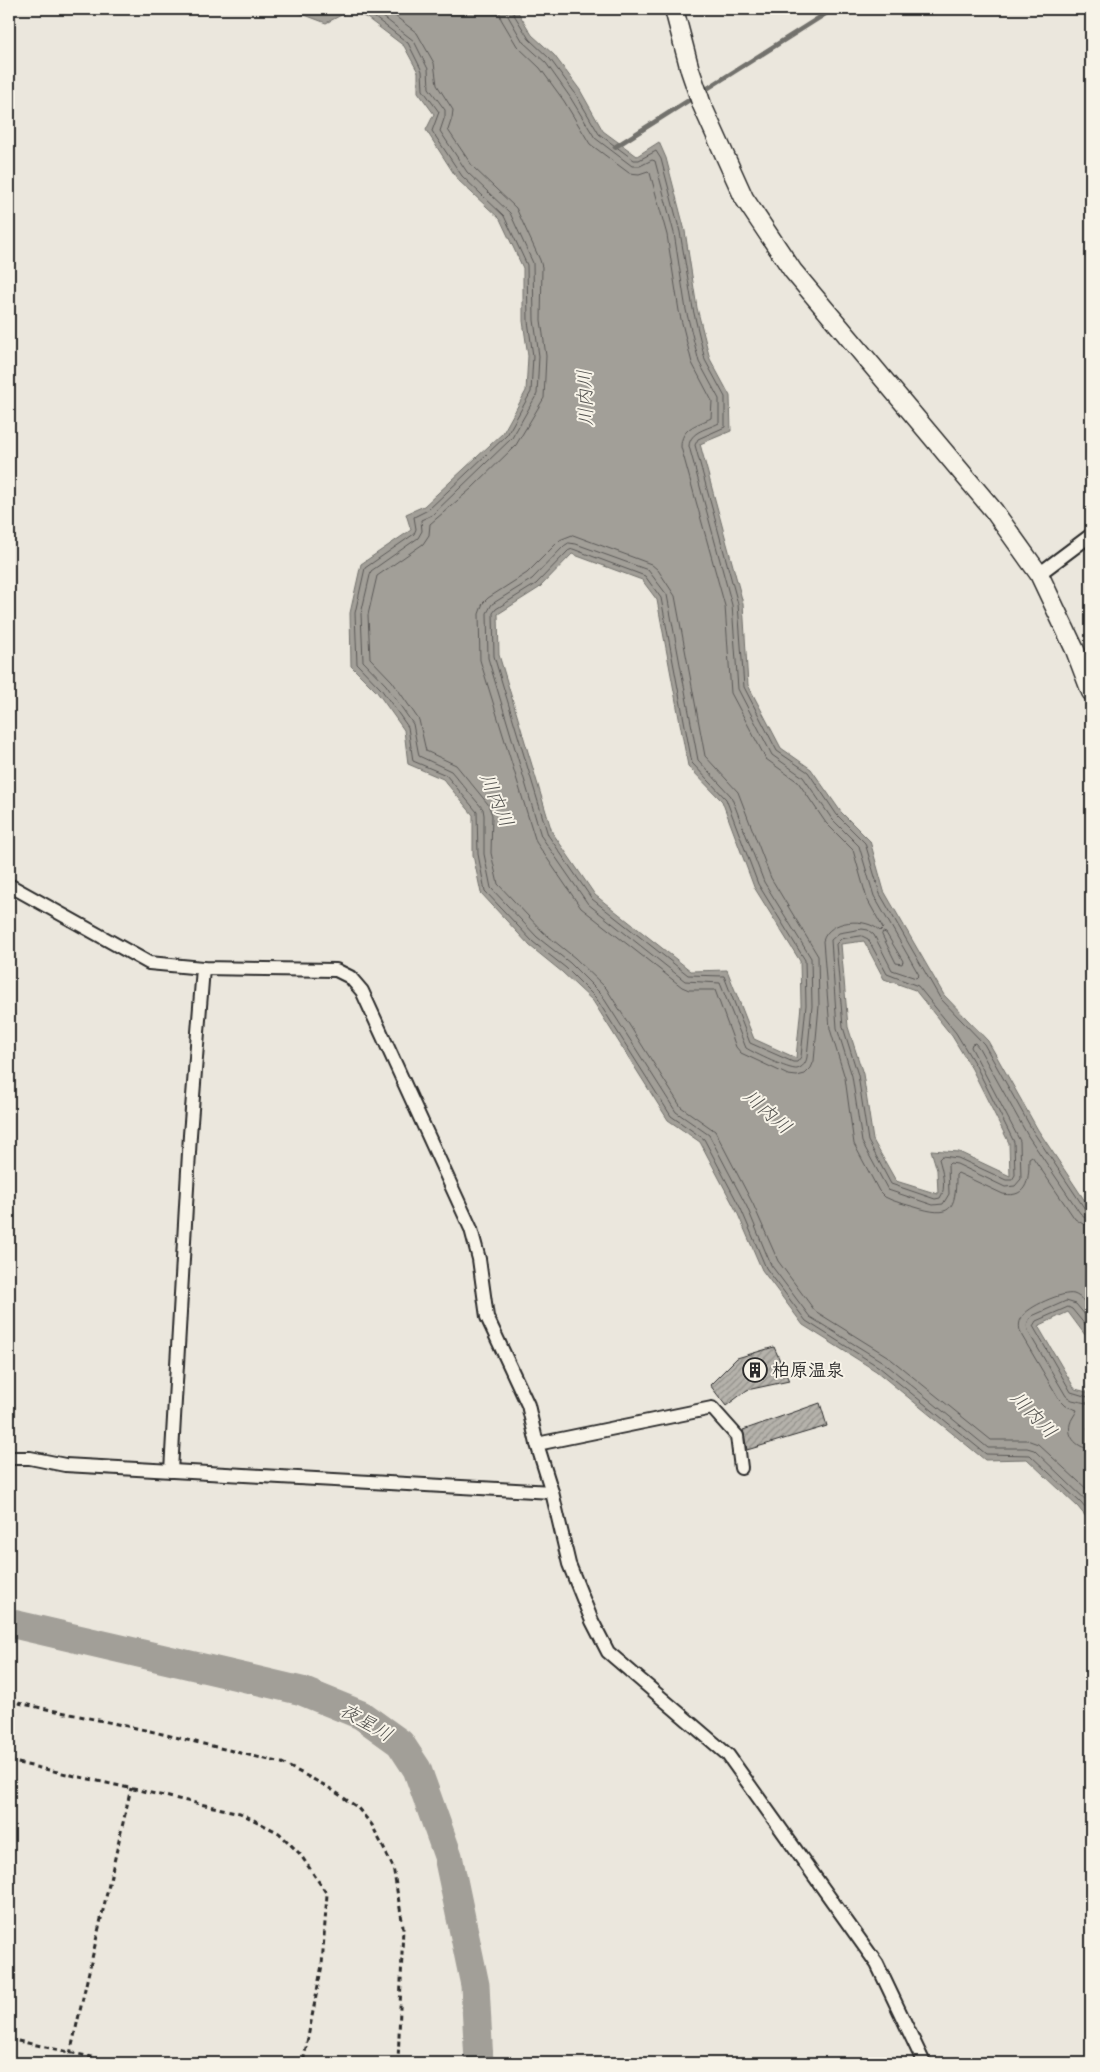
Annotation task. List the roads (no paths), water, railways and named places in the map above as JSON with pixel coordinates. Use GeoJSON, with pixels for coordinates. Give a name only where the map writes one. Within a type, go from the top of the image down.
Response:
{"type":"FeatureCollection","features":[{"type":"Feature","properties":{"kind":"street"},"geometry":{"type":"LineString","coordinates":[[674,9],[690,70],[702,106],[744,198],[793,271],[994,510],[1038,574],[1075,650],[1091,692]]}},
{"type":"Feature","properties":{"kind":"street"},"geometry":{"type":"LineString","coordinates":[[1038,574],[1091,535]]}},
{"type":"Feature","properties":{"kind":"street"},"geometry":{"type":"LineString","coordinates":[[9,885],[148,963],[203,968],[336,970],[350,977],[362,991],[471,1229],[479,1259],[487,1317],[528,1404],[569,1564],[592,1621],[608,1652],[728,1756],[877,1964],[924,2063]]}},
{"type":"Feature","properties":{"kind":"street"},"geometry":{"type":"LineString","coordinates":[[171,1471],[190,1135],[203,968]]}},
{"type":"Feature","properties":{"kind":"street"},"geometry":{"type":"LineString","coordinates":[[537,1444],[712,1408],[737,1436],[741,1468]]}},
{"type":"Feature","properties":{"kind":"street"},"geometry":{"type":"LineString","coordinates":[[9,1458],[30,1458],[65,1465],[552,1492]]}},
{"type":"Feature","properties":{"kind":"water","name":"川内川"},"geometry":{"type":"Polygon","coordinates":[[[289,9],[516,9],[532,35],[554,55],[580,90],[603,131],[637,156],[659,142],[666,158],[685,231],[697,308],[710,359],[730,396],[731,431],[700,444],[743,603],[748,685],[781,748],[811,769],[841,812],[870,841],[884,891],[944,995],[988,1041],[1038,1130],[1091,1210],[1091,1343],[1068,1312],[1038,1326],[1075,1389],[1091,1393],[1091,1426],[1087,1428],[1091,1431],[1091,1523],[1078,1507],[1027,1459],[985,1460],[876,1371],[803,1325],[762,1270],[737,1212],[700,1142],[668,1120],[593,1001],[530,946],[481,893],[473,855],[473,815],[443,779],[408,764],[404,730],[377,692],[351,666],[350,613],[361,564],[411,530],[406,514],[424,506],[503,433],[526,391],[528,356],[523,321],[523,268],[500,219],[458,180],[426,130],[434,114],[418,92],[418,72],[404,46],[367,18],[351,10],[326,23],[289,9]],[[572,554],[539,588],[498,614],[499,655],[552,832],[595,895],[691,971],[727,970],[754,1039],[796,1058],[801,1005],[800,961],[754,887],[722,801],[688,766],[657,600],[642,580],[572,554]],[[864,941],[841,944],[848,1027],[863,1074],[873,1140],[896,1181],[938,1194],[937,1170],[931,1150],[959,1152],[1010,1176],[1009,1143],[972,1069],[952,1036],[915,990],[884,979],[864,941]]]}},
{"type":"Feature","properties":{"kind":"waterway"},"geometry":{"type":"LineString","coordinates":[[615,147],[833,9]]}},
{"type":"Feature","properties":{"kind":"waterway","name":"夜星川"},"geometry":{"type":"LineString","coordinates":[[9,1623],[302,1691],[361,1715],[400,1743],[417,1769],[448,1856],[475,1985],[479,2063]]}},
{"type":"Feature","properties":{"kind":"place","name":"柏原温泉"},"geometry":{"type":"Point","coordinates":[755,1370]}}]}
